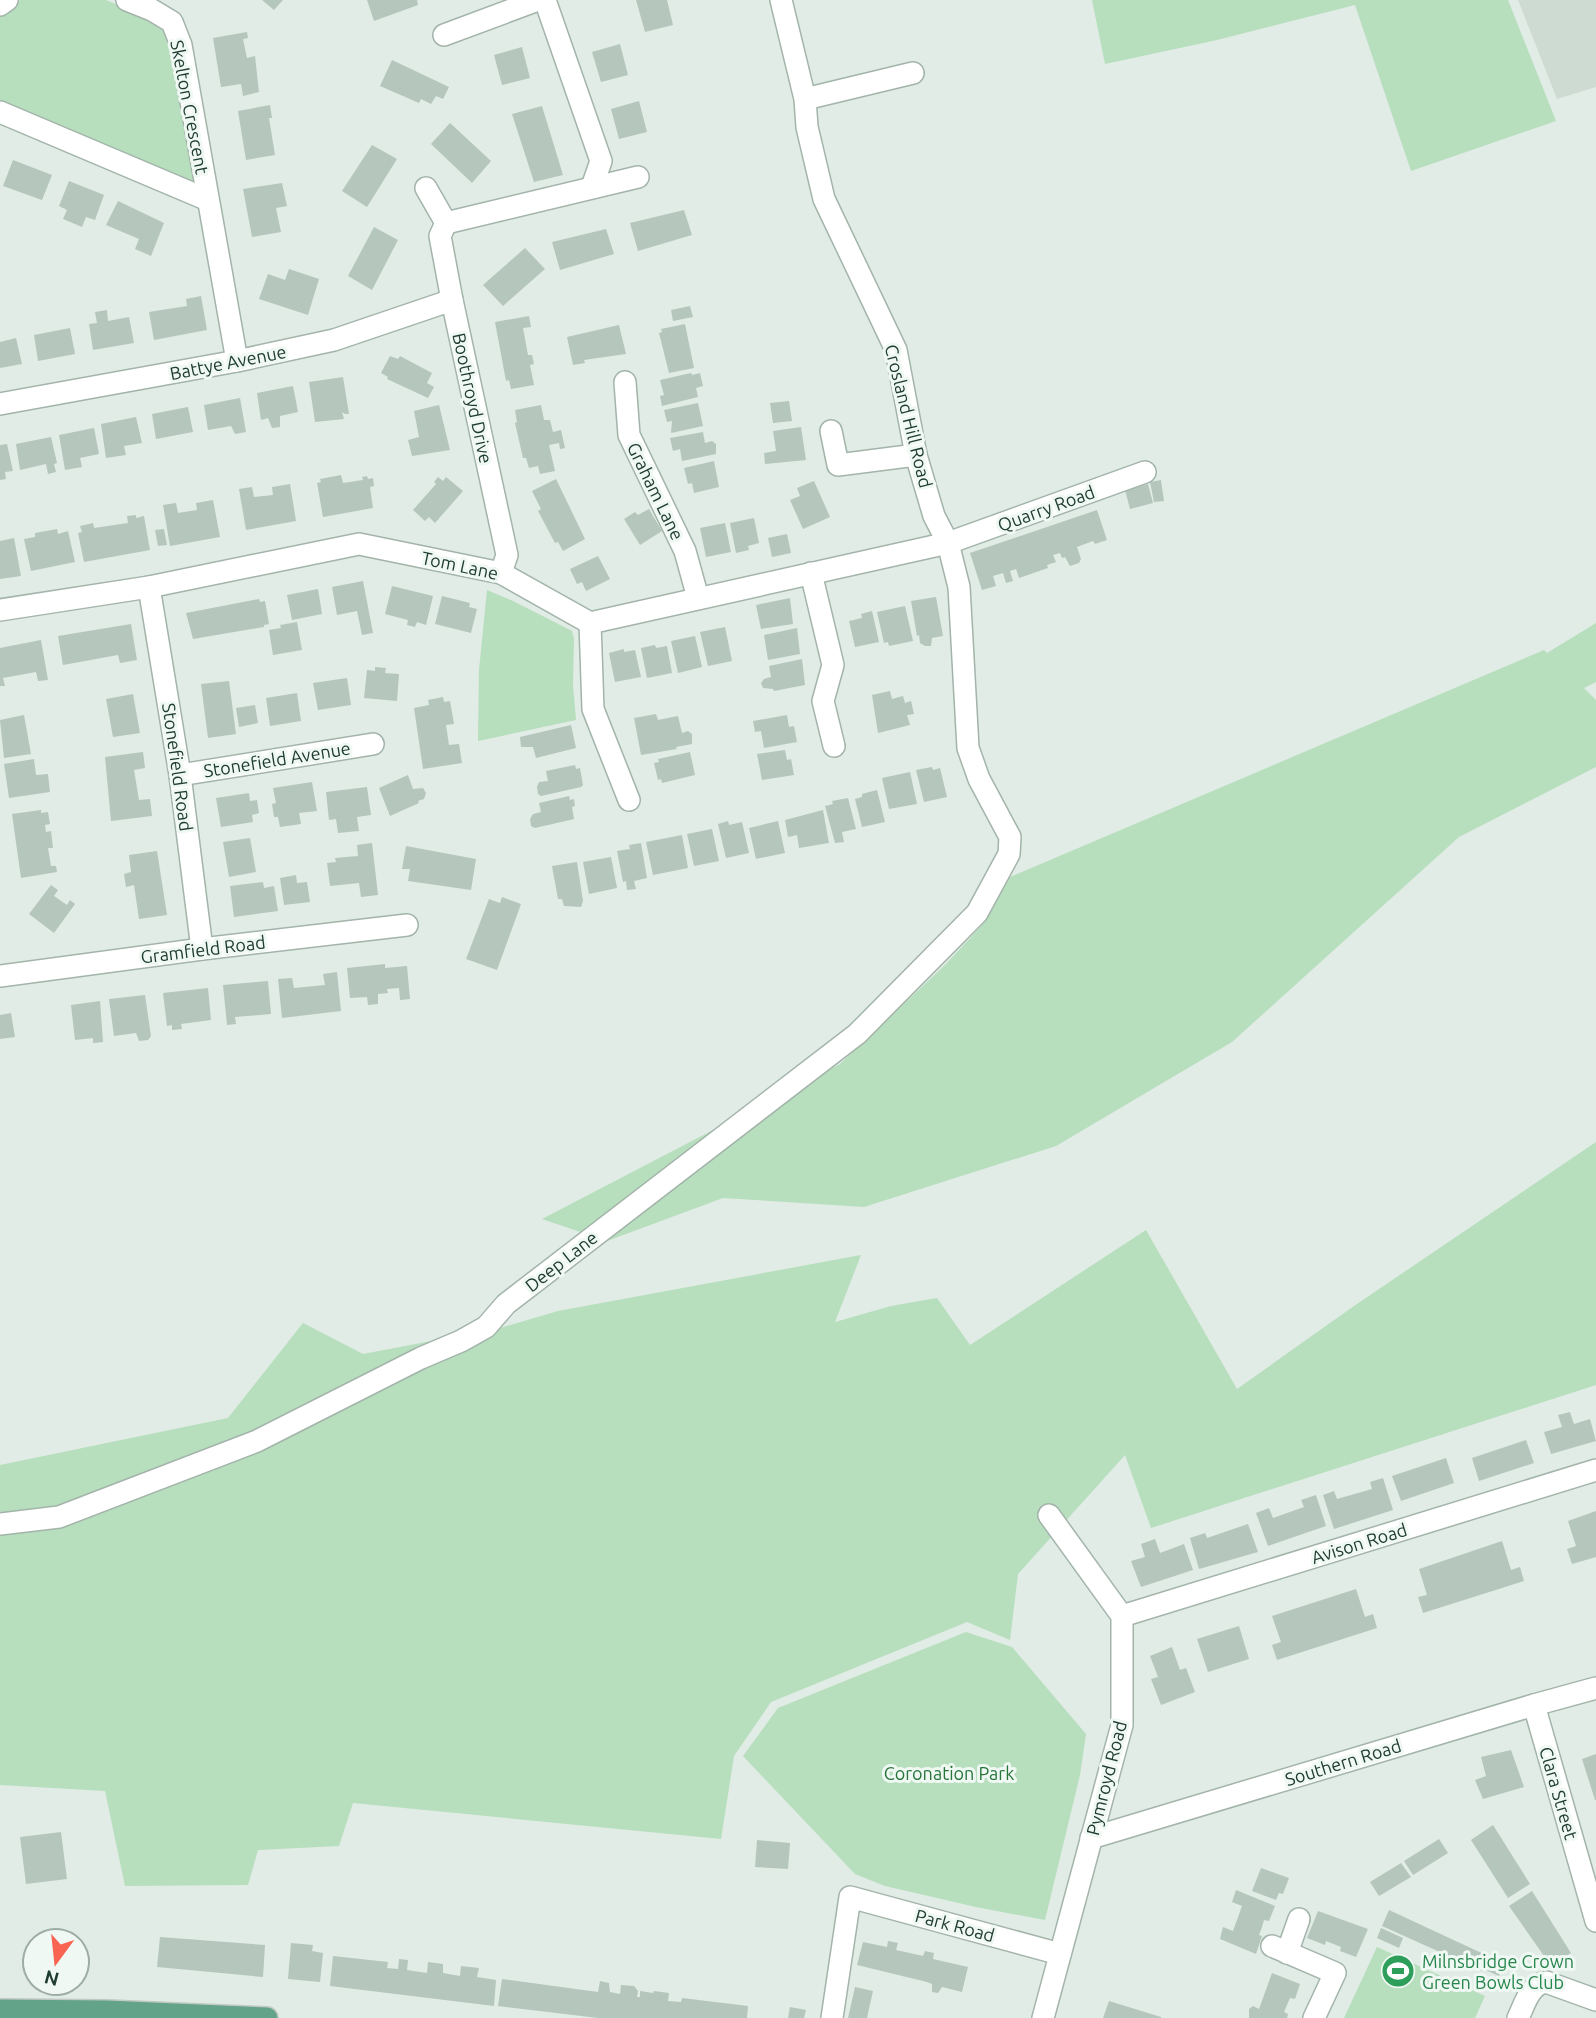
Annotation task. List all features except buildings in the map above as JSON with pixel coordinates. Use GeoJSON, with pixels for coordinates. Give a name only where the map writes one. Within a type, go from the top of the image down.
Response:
{"type":"FeatureCollection","features":[{"type":"Feature","properties":{"kind":"main road"},"geometry":{"type":"LineString","coordinates":[[0,2010],[145,2012],[267,2018]]}},
{"type":"Feature","properties":{"kind":"street"},"geometry":{"type":"LineString","coordinates":[[0,5],[7,0]]}},
{"type":"Feature","properties":{"kind":"street","name":"Skelton Crescent"},"geometry":{"type":"LineString","coordinates":[[127,0],[172,22],[181,45],[237,361]]}},
{"type":"Feature","properties":{"kind":"street"},"geometry":{"type":"LineString","coordinates":[[444,35],[538,0]]}},
{"type":"Feature","properties":{"kind":"street"},"geometry":{"type":"LineString","coordinates":[[545,0],[601,161],[592,187]]}},
{"type":"Feature","properties":{"kind":"street","name":"Crosland Hill Road"},"geometry":{"type":"LineString","coordinates":[[782,0],[805,99],[807,127],[824,200],[896,350],[916,454],[934,516],[948,543],[959,587],[968,748],[979,779],[1010,837]]}},
{"type":"Feature","properties":{"kind":"street"},"geometry":{"type":"LineString","coordinates":[[805,99],[912,73]]}},
{"type":"Feature","properties":{"kind":"street","name":"Skelton Crescent"},"geometry":{"type":"LineString","coordinates":[[0,112],[208,200]]}},
{"type":"Feature","properties":{"kind":"street"},"geometry":{"type":"LineString","coordinates":[[426,188],[446,223],[638,177]]}},
{"type":"Feature","properties":{"kind":"street","name":"Boothroyd Drive"},"geometry":{"type":"LineString","coordinates":[[446,223],[440,236],[507,555],[501,573]]}},
{"type":"Feature","properties":{"kind":"street","name":"Battye Avenue"},"geometry":{"type":"LineString","coordinates":[[0,404],[237,361],[334,340],[452,300]]}},
{"type":"Feature","properties":{"kind":"street","name":"Graham Lane"},"geometry":{"type":"LineString","coordinates":[[625,382],[629,435],[685,551],[698,598]]}},
{"type":"Feature","properties":{"kind":"street"},"geometry":{"type":"LineString","coordinates":[[831,431],[838,465],[916,454]]}},
{"type":"Feature","properties":{"kind":"street","name":"Quarry Road"},"geometry":{"type":"LineString","coordinates":[[948,543],[1145,472]]}},
{"type":"Feature","properties":{"kind":"street"},"geometry":{"type":"LineString","coordinates":[[629,800],[593,709],[590,623],[948,543]]}},
{"type":"Feature","properties":{"kind":"street","name":"Tom Lane"},"geometry":{"type":"LineString","coordinates":[[0,610],[149,587],[359,544],[501,573],[590,623]]}},
{"type":"Feature","properties":{"kind":"street"},"geometry":{"type":"LineString","coordinates":[[811,573],[833,665],[824,701],[834,746]]}},
{"type":"Feature","properties":{"kind":"street","name":"Stonefield Road"},"geometry":{"type":"LineString","coordinates":[[149,587],[180,775],[202,948]]}},
{"type":"Feature","properties":{"kind":"street","name":"Stonefield Avenue"},"geometry":{"type":"LineString","coordinates":[[180,775],[373,744]]}},
{"type":"Feature","properties":{"kind":"street","name":"Deep Lane"},"geometry":{"type":"LineString","coordinates":[[0,1524],[59,1517],[257,1441],[486,1327],[506,1304],[858,1034],[977,913],[1007,861],[1010,837]]}},
{"type":"Feature","properties":{"kind":"street","name":"Gramfield Road"},"geometry":{"type":"LineString","coordinates":[[0,976],[202,948],[407,925]]}},
{"type":"Feature","properties":{"kind":"street","name":"Avison Road"},"geometry":{"type":"LineString","coordinates":[[1122,1616],[1596,1471]]}},
{"type":"Feature","properties":{"kind":"street"},"geometry":{"type":"LineString","coordinates":[[1049,1515],[1122,1616]]}},
{"type":"Feature","properties":{"kind":"street","name":"Pymroyd Road"},"geometry":{"type":"LineString","coordinates":[[1043,2018],[1122,1725],[1122,1616]]}},
{"type":"Feature","properties":{"kind":"street","name":"Southern Road"},"geometry":{"type":"LineString","coordinates":[[1091,1838],[1596,1688]]}},
{"type":"Feature","properties":{"kind":"street","name":"Clara Street"},"geometry":{"type":"LineString","coordinates":[[1534,1705],[1596,1921]]}},
{"type":"Feature","properties":{"kind":"street","name":"Park Road"},"geometry":{"type":"LineString","coordinates":[[832,2018],[850,1897],[1060,1954]]}},
{"type":"Feature","properties":{"kind":"street"},"geometry":{"type":"LineString","coordinates":[[1299,1919],[1279,1950],[1335,1973],[1314,2018]]}},
{"type":"Feature","properties":{"kind":"street"},"geometry":{"type":"LineString","coordinates":[[1518,2018],[1532,1989],[1538,1983],[1546,1982],[1596,2000]]}},
{"type":"Feature","properties":{"kind":"shaded area"},"geometry":{"type":"Polygon","coordinates":[[[1518,0],[1596,0],[1596,87],[1557,99],[1518,0]]]}},
{"type":"Feature","properties":{"kind":"green space"},"geometry":{"type":"Polygon","coordinates":[[[20,0],[106,0],[163,24],[172,36],[195,181],[185,182],[0,105],[0,15],[20,0]]]}},
{"type":"Feature","properties":{"kind":"green space"},"geometry":{"type":"Polygon","coordinates":[[[1092,0],[1508,0],[1556,121],[1411,171],[1355,5],[1217,40],[1105,64],[1092,0]]]}},
{"type":"Feature","properties":{"kind":"green space"},"geometry":{"type":"Polygon","coordinates":[[[487,590],[572,631],[576,720],[478,741],[479,670],[487,590]]]}},
{"type":"Feature","properties":{"kind":"green space"},"geometry":{"type":"Polygon","coordinates":[[[1596,623],[1596,682],[1584,688],[1596,700],[1596,767],[1459,837],[1232,1042],[1056,1146],[864,1207],[723,1198],[607,1241],[542,1219],[840,1064],[945,965],[984,923],[1010,877],[1544,650],[1547,653],[1596,623]]]}},
{"type":"Feature","properties":{"kind":"green space"},"geometry":{"type":"Polygon","coordinates":[[[1596,1142],[1596,1385],[1151,1528],[1125,1455],[1018,1574],[1010,1640],[967,1622],[771,1702],[734,1756],[721,1839],[353,1803],[339,1846],[258,1850],[248,1885],[125,1886],[105,1791],[0,1785],[0,1465],[228,1418],[303,1323],[363,1354],[500,1328],[558,1311],[861,1255],[835,1322],[891,1306],[937,1298],[970,1345],[1146,1230],[1237,1389],[1596,1142]]]}},
{"type":"Feature","properties":{"kind":"green space","name":"Coronation Park"},"geometry":{"type":"Polygon","coordinates":[[[966,1632],[1012,1647],[1086,1734],[1080,1775],[1045,1920],[885,1886],[855,1874],[743,1756],[778,1708],[966,1632]]]}},
{"type":"Feature","properties":{"kind":"green space","name":"Milnsbridge Crown Green Bowls Club"},"geometry":{"type":"Polygon","coordinates":[[[1377,1947],[1485,1996],[1475,2018],[1344,2018],[1377,1947]]]}},
{"type":"Feature","properties":{"kind":"place","name":"Milnsbridge Crown Green Bowls Club"},"geometry":{"type":"Point","coordinates":[1398,1971]}}]}
